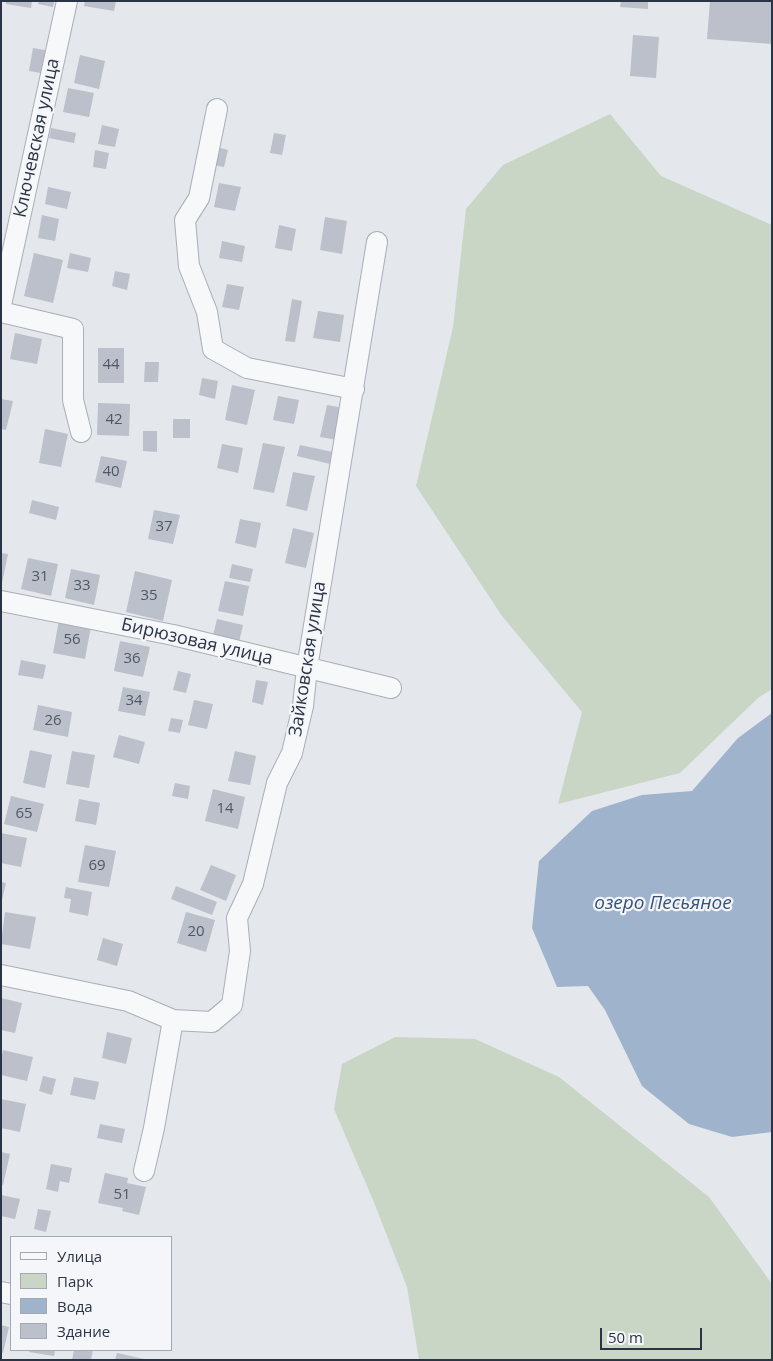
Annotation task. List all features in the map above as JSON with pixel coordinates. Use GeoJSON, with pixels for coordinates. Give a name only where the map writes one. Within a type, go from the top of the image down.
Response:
{"type":"FeatureCollection","features":[{"type":"Feature","properties":{"kind":"street","name":"Ключевская улица"},"geometry":{"type":"LineString","coordinates":[[1,305],[67,1]]}},
{"type":"Feature","properties":{"kind":"street"},"geometry":{"type":"LineString","coordinates":[[217,109],[199,198],[185,220],[189,266],[207,312],[213,349],[247,368],[354,389]]}},
{"type":"Feature","properties":{"kind":"street","name":"Зайковская улица"},"geometry":{"type":"LineString","coordinates":[[1,975],[128,1001],[173,1020],[212,1022],[232,1005],[240,951],[237,918],[253,884],[277,783],[292,753],[303,706],[307,668],[378,242]]}},
{"type":"Feature","properties":{"kind":"street"},"geometry":{"type":"LineString","coordinates":[[1,312],[73,329],[73,400],[81,432]]}},
{"type":"Feature","properties":{"kind":"street","name":"Бирюзовая улица"},"geometry":{"type":"LineString","coordinates":[[1,600],[173,635],[391,688]]}},
{"type":"Feature","properties":{"kind":"street"},"geometry":{"type":"LineString","coordinates":[[144,1171],[154,1128],[173,1020]]}},
{"type":"Feature","properties":{"kind":"green space"},"geometry":{"type":"Polygon","coordinates":[[[610,114],[661,176],[772,225],[772,689],[758,698],[680,773],[558,804],[582,712],[502,616],[416,486],[453,327],[466,209],[503,165],[610,114]]]}},
{"type":"Feature","properties":{"kind":"green space"},"geometry":{"type":"Polygon","coordinates":[[[395,1037],[475,1039],[559,1077],[709,1197],[772,1284],[772,1360],[419,1360],[407,1287],[373,1200],[334,1109],[342,1064],[395,1037]]]}},
{"type":"Feature","properties":{"kind":"water","name":"озеро Песьяное"},"geometry":{"type":"Polygon","coordinates":[[[772,713],[772,1132],[732,1137],[689,1124],[642,1086],[605,1010],[588,986],[557,987],[532,928],[539,861],[592,811],[642,795],[692,791],[738,738],[772,713]]]}},
{"type":"Feature","properties":{"kind":"building"},"geometry":{"type":"Polygon","coordinates":[[[6,1],[32,1],[31,8],[6,4],[6,1]]]}},
{"type":"Feature","properties":{"kind":"building"},"geometry":{"type":"Polygon","coordinates":[[[39,1],[54,1],[53,7],[38,4],[39,1]]]}},
{"type":"Feature","properties":{"kind":"building"},"geometry":{"type":"Polygon","coordinates":[[[85,1],[116,1],[114,11],[84,6],[85,1]]]}},
{"type":"Feature","properties":{"kind":"building"},"geometry":{"type":"Polygon","coordinates":[[[621,1],[648,1],[648,9],[620,7],[621,1]]]}},
{"type":"Feature","properties":{"kind":"building"},"geometry":{"type":"Polygon","coordinates":[[[710,1],[772,1],[772,44],[707,39],[710,1]]]}},
{"type":"Feature","properties":{"kind":"building"},"geometry":{"type":"Polygon","coordinates":[[[633,35],[659,37],[656,78],[630,76],[633,35]]]}},
{"type":"Feature","properties":{"kind":"building"},"geometry":{"type":"Polygon","coordinates":[[[33,48],[50,51],[46,74],[29,71],[33,48]]]}},
{"type":"Feature","properties":{"kind":"building"},"geometry":{"type":"Polygon","coordinates":[[[80,55],[105,61],[99,89],[74,83],[80,55]]]}},
{"type":"Feature","properties":{"kind":"building"},"geometry":{"type":"Polygon","coordinates":[[[68,88],[94,93],[89,117],[63,112],[68,88]]]}},
{"type":"Feature","properties":{"kind":"building"},"geometry":{"type":"Polygon","coordinates":[[[102,125],[119,129],[115,147],[98,144],[102,125]]]}},
{"type":"Feature","properties":{"kind":"building"},"geometry":{"type":"Polygon","coordinates":[[[51,128],[76,133],[74,143],[49,138],[51,128]]]}},
{"type":"Feature","properties":{"kind":"building"},"geometry":{"type":"Polygon","coordinates":[[[274,133],[286,135],[282,155],[270,153],[274,133]]]}},
{"type":"Feature","properties":{"kind":"building"},"geometry":{"type":"Polygon","coordinates":[[[217,147],[228,150],[224,167],[213,165],[217,147]]]}},
{"type":"Feature","properties":{"kind":"building"},"geometry":{"type":"Polygon","coordinates":[[[95,150],[109,153],[106,169],[93,167],[95,150]]]}},
{"type":"Feature","properties":{"kind":"building"},"geometry":{"type":"Polygon","coordinates":[[[219,183],[241,187],[235,211],[214,207],[219,183]]]}},
{"type":"Feature","properties":{"kind":"building"},"geometry":{"type":"Polygon","coordinates":[[[48,187],[71,192],[67,209],[45,204],[48,187]]]}},
{"type":"Feature","properties":{"kind":"building"},"geometry":{"type":"Polygon","coordinates":[[[42,215],[59,219],[55,241],[38,238],[42,215]]]}},
{"type":"Feature","properties":{"kind":"building"},"geometry":{"type":"Polygon","coordinates":[[[325,217],[347,221],[342,254],[320,250],[325,217]]]}},
{"type":"Feature","properties":{"kind":"building"},"geometry":{"type":"Polygon","coordinates":[[[279,225],[296,229],[292,251],[275,248],[279,225]]]}},
{"type":"Feature","properties":{"kind":"building"},"geometry":{"type":"Polygon","coordinates":[[[222,241],[245,246],[242,262],[219,258],[222,241]]]}},
{"type":"Feature","properties":{"kind":"building"},"geometry":{"type":"Polygon","coordinates":[[[34,253],[63,260],[53,303],[24,296],[34,253]]]}},
{"type":"Feature","properties":{"kind":"building"},"geometry":{"type":"Polygon","coordinates":[[[70,253],[91,258],[88,272],[67,268],[70,253]]]}},
{"type":"Feature","properties":{"kind":"building"},"geometry":{"type":"Polygon","coordinates":[[[115,271],[130,274],[127,290],[112,286],[115,271]]]}},
{"type":"Feature","properties":{"kind":"building"},"geometry":{"type":"Polygon","coordinates":[[[227,284],[244,287],[239,310],[222,307],[227,284]]]}},
{"type":"Feature","properties":{"kind":"building"},"geometry":{"type":"Polygon","coordinates":[[[292,299],[302,301],[295,342],[285,341],[292,299]]]}},
{"type":"Feature","properties":{"kind":"building"},"geometry":{"type":"Polygon","coordinates":[[[318,311],[344,315],[340,342],[313,338],[318,311]]]}},
{"type":"Feature","properties":{"kind":"building"},"geometry":{"type":"Polygon","coordinates":[[[15,333],[42,339],[37,364],[10,359],[15,333]]]}},
{"type":"Feature","properties":{"kind":"building"},"geometry":{"type":"Polygon","coordinates":[[[98,348],[124,348],[124,383],[98,383],[98,348]]]}},
{"type":"Feature","properties":{"kind":"building"},"geometry":{"type":"Polygon","coordinates":[[[145,362],[159,362],[158,382],[144,382],[145,362]]]}},
{"type":"Feature","properties":{"kind":"building"},"geometry":{"type":"Polygon","coordinates":[[[202,378],[218,381],[215,399],[199,395],[202,378]]]}},
{"type":"Feature","properties":{"kind":"building"},"geometry":{"type":"Polygon","coordinates":[[[232,385],[255,390],[247,425],[225,420],[232,385]]]}},
{"type":"Feature","properties":{"kind":"building"},"geometry":{"type":"Polygon","coordinates":[[[278,396],[299,400],[294,424],[273,420],[278,396]]]}},
{"type":"Feature","properties":{"kind":"building"},"geometry":{"type":"Polygon","coordinates":[[[1,399],[13,401],[6,430],[1,429],[1,399]]]}},
{"type":"Feature","properties":{"kind":"building"},"geometry":{"type":"Polygon","coordinates":[[[98,403],[130,404],[129,436],[97,435],[98,403]]]}},
{"type":"Feature","properties":{"kind":"building"},"geometry":{"type":"Polygon","coordinates":[[[327,405],[344,408],[337,440],[320,437],[327,405]]]}},
{"type":"Feature","properties":{"kind":"building"},"geometry":{"type":"Polygon","coordinates":[[[173,419],[190,419],[190,438],[173,438],[173,419]]]}},
{"type":"Feature","properties":{"kind":"building"},"geometry":{"type":"Polygon","coordinates":[[[45,429],[68,434],[61,467],[39,463],[45,429]]]}},
{"type":"Feature","properties":{"kind":"building"},"geometry":{"type":"Polygon","coordinates":[[[143,431],[157,431],[157,452],[143,451],[143,431]]]}},
{"type":"Feature","properties":{"kind":"building"},"geometry":{"type":"Polygon","coordinates":[[[263,443],[285,447],[274,493],[253,489],[263,443]]]}},
{"type":"Feature","properties":{"kind":"building"},"geometry":{"type":"Polygon","coordinates":[[[222,444],[243,448],[238,473],[217,468],[222,444]]]}},
{"type":"Feature","properties":{"kind":"building"},"geometry":{"type":"Polygon","coordinates":[[[300,445],[333,452],[330,464],[297,456],[300,445]]]}},
{"type":"Feature","properties":{"kind":"building"},"geometry":{"type":"Polygon","coordinates":[[[101,456],[127,461],[121,488],[95,482],[101,456]]]}},
{"type":"Feature","properties":{"kind":"building"},"geometry":{"type":"Polygon","coordinates":[[[293,472],[315,476],[307,511],[286,506],[293,472]]]}},
{"type":"Feature","properties":{"kind":"building"},"geometry":{"type":"Polygon","coordinates":[[[32,500],[59,507],[56,520],[29,513],[32,500]]]}},
{"type":"Feature","properties":{"kind":"building"},"geometry":{"type":"Polygon","coordinates":[[[154,510],[180,515],[173,544],[148,539],[154,510]]]}},
{"type":"Feature","properties":{"kind":"building"},"geometry":{"type":"Polygon","coordinates":[[[240,519],[261,523],[256,548],[235,543],[240,519]]]}},
{"type":"Feature","properties":{"kind":"building"},"geometry":{"type":"Polygon","coordinates":[[[293,528],[314,533],[306,568],[285,563],[293,528]]]}},
{"type":"Feature","properties":{"kind":"building"},"geometry":{"type":"Polygon","coordinates":[[[1,553],[8,554],[2,583],[1,583],[1,553]]]}},
{"type":"Feature","properties":{"kind":"building"},"geometry":{"type":"Polygon","coordinates":[[[28,558],[58,564],[51,596],[21,589],[28,558]]]}},
{"type":"Feature","properties":{"kind":"building"},"geometry":{"type":"Polygon","coordinates":[[[232,564],[253,569],[250,582],[229,578],[232,564]]]}},
{"type":"Feature","properties":{"kind":"building"},"geometry":{"type":"Polygon","coordinates":[[[71,569],[100,575],[94,605],[65,598],[71,569]]]}},
{"type":"Feature","properties":{"kind":"building"},"geometry":{"type":"Polygon","coordinates":[[[135,571],[172,580],[163,621],[126,612],[135,571]]]}},
{"type":"Feature","properties":{"kind":"building"},"geometry":{"type":"Polygon","coordinates":[[[225,581],[249,586],[243,616],[218,611],[225,581]]]}},
{"type":"Feature","properties":{"kind":"building"},"geometry":{"type":"Polygon","coordinates":[[[217,619],[243,625],[239,642],[213,636],[217,619]]]}},
{"type":"Feature","properties":{"kind":"building"},"geometry":{"type":"Polygon","coordinates":[[[59,620],[91,626],[85,659],[53,653],[59,620]]]}},
{"type":"Feature","properties":{"kind":"building"},"geometry":{"type":"Polygon","coordinates":[[[120,641],[150,647],[143,677],[114,671],[120,641]]]}},
{"type":"Feature","properties":{"kind":"building"},"geometry":{"type":"Polygon","coordinates":[[[21,660],[46,665],[43,679],[18,675],[21,660]]]}},
{"type":"Feature","properties":{"kind":"building"},"geometry":{"type":"Polygon","coordinates":[[[178,671],[191,674],[186,693],[173,690],[178,671]]]}},
{"type":"Feature","properties":{"kind":"building"},"geometry":{"type":"Polygon","coordinates":[[[256,680],[268,682],[263,705],[252,702],[256,680]]]}},
{"type":"Feature","properties":{"kind":"building"},"geometry":{"type":"Polygon","coordinates":[[[123,687],[150,692],[145,716],[118,711],[123,687]]]}},
{"type":"Feature","properties":{"kind":"building"},"geometry":{"type":"Polygon","coordinates":[[[194,700],[213,704],[207,729],[188,725],[194,700]]]}},
{"type":"Feature","properties":{"kind":"building"},"geometry":{"type":"Polygon","coordinates":[[[38,705],[72,712],[68,737],[33,730],[38,705]]]}},
{"type":"Feature","properties":{"kind":"building"},"geometry":{"type":"Polygon","coordinates":[[[171,718],[183,720],[180,733],[168,731],[171,718]]]}},
{"type":"Feature","properties":{"kind":"building"},"geometry":{"type":"Polygon","coordinates":[[[119,735],[145,742],[139,764],[113,757],[119,735]]]}},
{"type":"Feature","properties":{"kind":"building"},"geometry":{"type":"Polygon","coordinates":[[[30,750],[52,755],[45,788],[23,783],[30,750]]]}},
{"type":"Feature","properties":{"kind":"building"},"geometry":{"type":"Polygon","coordinates":[[[72,751],[95,755],[89,788],[66,784],[72,751]]]}},
{"type":"Feature","properties":{"kind":"building"},"geometry":{"type":"Polygon","coordinates":[[[235,751],[256,756],[250,785],[228,781],[235,751]]]}},
{"type":"Feature","properties":{"kind":"building"},"geometry":{"type":"Polygon","coordinates":[[[175,783],[190,786],[188,799],[172,796],[175,783]]]}},
{"type":"Feature","properties":{"kind":"building"},"geometry":{"type":"Polygon","coordinates":[[[213,789],[245,797],[238,829],[205,821],[213,789]]]}},
{"type":"Feature","properties":{"kind":"building"},"geometry":{"type":"Polygon","coordinates":[[[11,796],[44,804],[37,832],[4,824],[11,796]]]}},
{"type":"Feature","properties":{"kind":"building"},"geometry":{"type":"Polygon","coordinates":[[[79,799],[100,803],[96,825],[75,821],[79,799]]]}},
{"type":"Feature","properties":{"kind":"building"},"geometry":{"type":"Polygon","coordinates":[[[1,833],[27,838],[21,867],[1,863],[1,833]]]}},
{"type":"Feature","properties":{"kind":"building"},"geometry":{"type":"Polygon","coordinates":[[[85,845],[116,851],[109,887],[78,882],[85,845]]]}},
{"type":"Feature","properties":{"kind":"building"},"geometry":{"type":"Polygon","coordinates":[[[211,865],[236,875],[226,901],[200,890],[211,865]]]}},
{"type":"Feature","properties":{"kind":"building"},"geometry":{"type":"Polygon","coordinates":[[[1,882],[6,883],[2,900],[1,900],[1,882]]]}},
{"type":"Feature","properties":{"kind":"building"},"geometry":{"type":"Polygon","coordinates":[[[176,886],[217,902],[212,915],[171,899],[176,886]]]}},
{"type":"Feature","properties":{"kind":"building"},"geometry":{"type":"Polygon","coordinates":[[[66,887],[92,892],[88,916],[69,912],[71,899],[64,898],[66,887]]]}},
{"type":"Feature","properties":{"kind":"building"},"geometry":{"type":"Polygon","coordinates":[[[5,912],[36,917],[30,949],[1,944],[5,912]]]}},
{"type":"Feature","properties":{"kind":"building"},"geometry":{"type":"Polygon","coordinates":[[[186,912],[215,920],[206,952],[177,943],[186,912]]]}},
{"type":"Feature","properties":{"kind":"building"},"geometry":{"type":"Polygon","coordinates":[[[103,938],[123,944],[117,966],[97,960],[103,938]]]}},
{"type":"Feature","properties":{"kind":"building"},"geometry":{"type":"Polygon","coordinates":[[[1,998],[22,1003],[15,1033],[1,1030],[1,998]]]}},
{"type":"Feature","properties":{"kind":"building"},"geometry":{"type":"Polygon","coordinates":[[[107,1032],[132,1038],[126,1064],[102,1058],[107,1032]]]}},
{"type":"Feature","properties":{"kind":"building"},"geometry":{"type":"Polygon","coordinates":[[[3,1050],[33,1057],[27,1081],[1,1075],[3,1050]]]}},
{"type":"Feature","properties":{"kind":"building"},"geometry":{"type":"Polygon","coordinates":[[[43,1076],[56,1079],[52,1095],[39,1091],[43,1076]]]}},
{"type":"Feature","properties":{"kind":"building"},"geometry":{"type":"Polygon","coordinates":[[[74,1077],[99,1082],[95,1100],[70,1095],[74,1077]]]}},
{"type":"Feature","properties":{"kind":"building"},"geometry":{"type":"Polygon","coordinates":[[[1,1099],[26,1104],[20,1132],[1,1128],[1,1099]]]}},
{"type":"Feature","properties":{"kind":"building"},"geometry":{"type":"Polygon","coordinates":[[[100,1124],[125,1129],[122,1143],[97,1138],[100,1124]]]}},
{"type":"Feature","properties":{"kind":"building"},"geometry":{"type":"Polygon","coordinates":[[[1,1152],[10,1154],[3,1185],[1,1184],[1,1152]]]}},
{"type":"Feature","properties":{"kind":"building"},"geometry":{"type":"Polygon","coordinates":[[[51,1164],[72,1168],[69,1183],[60,1181],[58,1192],[46,1189],[51,1164]]]}},
{"type":"Feature","properties":{"kind":"building"},"geometry":{"type":"Polygon","coordinates":[[[105,1173],[128,1178],[127,1183],[146,1187],[139,1215],[122,1211],[123,1208],[98,1203],[105,1173]]]}},
{"type":"Feature","properties":{"kind":"building"},"geometry":{"type":"Polygon","coordinates":[[[1,1195],[20,1199],[15,1219],[1,1216],[1,1195]]]}},
{"type":"Feature","properties":{"kind":"building"},"geometry":{"type":"Polygon","coordinates":[[[38,1209],[51,1211],[46,1232],[34,1229],[38,1209]]]}},
{"type":"Feature","properties":{"kind":"building"},"geometry":{"type":"Polygon","coordinates":[[[1,1325],[9,1327],[3,1353],[1,1352],[1,1325]]]}},
{"type":"Feature","properties":{"kind":"building"},"geometry":{"type":"Polygon","coordinates":[[[30,1351],[55,1351],[54,1356],[30,1351]]]}},
{"type":"Feature","properties":{"kind":"building"},"geometry":{"type":"Polygon","coordinates":[[[74,1351],[93,1351],[91,1360],[72,1360],[74,1351]]]}},
{"type":"Feature","properties":{"kind":"building"},"geometry":{"type":"Polygon","coordinates":[[[117,1353],[144,1359],[144,1360],[115,1360],[117,1353]]]}}]}
